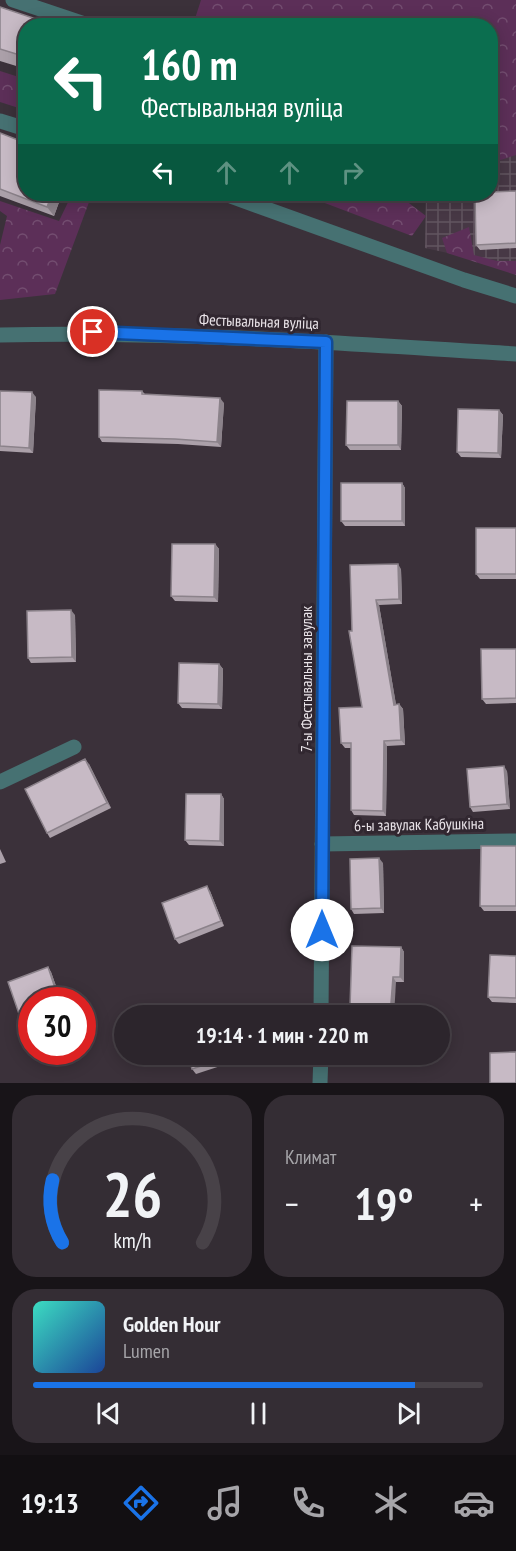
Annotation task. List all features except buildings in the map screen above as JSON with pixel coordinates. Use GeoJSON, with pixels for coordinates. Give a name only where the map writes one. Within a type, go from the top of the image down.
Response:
{"type":"FeatureCollection","features":[{"type":"Feature","properties":{"kind":"street"},"geometry":{"type":"LineString","coordinates":[[13,0],[68,18]]}},
{"type":"Feature","properties":{"kind":"street"},"geometry":{"type":"LineString","coordinates":[[0,121],[18,127]]}},
{"type":"Feature","properties":{"kind":"street"},"geometry":{"type":"LineString","coordinates":[[245,201],[516,296]]}},
{"type":"Feature","properties":{"kind":"street","name":"Фестывальная вуліца"},"geometry":{"type":"LineString","coordinates":[[0,335],[93,332],[326,342],[516,354]]}},
{"type":"Feature","properties":{"kind":"street","name":"7-ы Фестывальны завулак"},"geometry":{"type":"LineString","coordinates":[[321,1005],[326,342]]}},
{"type":"Feature","properties":{"kind":"street"},"geometry":{"type":"LineString","coordinates":[[0,782],[74,747]]}},
{"type":"Feature","properties":{"kind":"street","name":"6-ы завулак Кабушкіна"},"geometry":{"type":"LineString","coordinates":[[322,844],[516,841]]}},
{"type":"Feature","properties":{"kind":"street"},"geometry":{"type":"LineString","coordinates":[[320,1083],[321,1065]]}},
{"type":"Feature","properties":{"kind":"shaded area"},"geometry":{"type":"Polygon","coordinates":[[[516,0],[516,268],[425,248],[426,201],[498,201],[498,18],[516,0]]]}},
{"type":"Feature","properties":{"kind":"green space"},"geometry":{"type":"Polygon","coordinates":[[[201,0],[516,0],[516,155],[498,161],[498,18],[195,18],[201,0]]]}},
{"type":"Feature","properties":{"kind":"green space"},"geometry":{"type":"Polygon","coordinates":[[[0,71],[18,77],[18,108],[0,102],[0,71]]]}},
{"type":"Feature","properties":{"kind":"green space"},"geometry":{"type":"Polygon","coordinates":[[[0,201],[59,221],[69,201],[89,201],[55,294],[0,300],[0,245],[7,216],[0,211],[0,201]]]}},
{"type":"Feature","properties":{"kind":"green space"},"geometry":{"type":"Polygon","coordinates":[[[320,201],[406,201],[426,216],[412,236],[320,201]]]}},
{"type":"Feature","properties":{"kind":"green space"},"geometry":{"type":"Polygon","coordinates":[[[469,227],[474,255],[497,261],[516,261],[516,275],[447,253],[442,238],[469,227]]]}},
{"type":"Feature","properties":{"kind":"route"},"geometry":{"type":"LineString","coordinates":[[93,332],[326,342],[322,930]]}}]}
